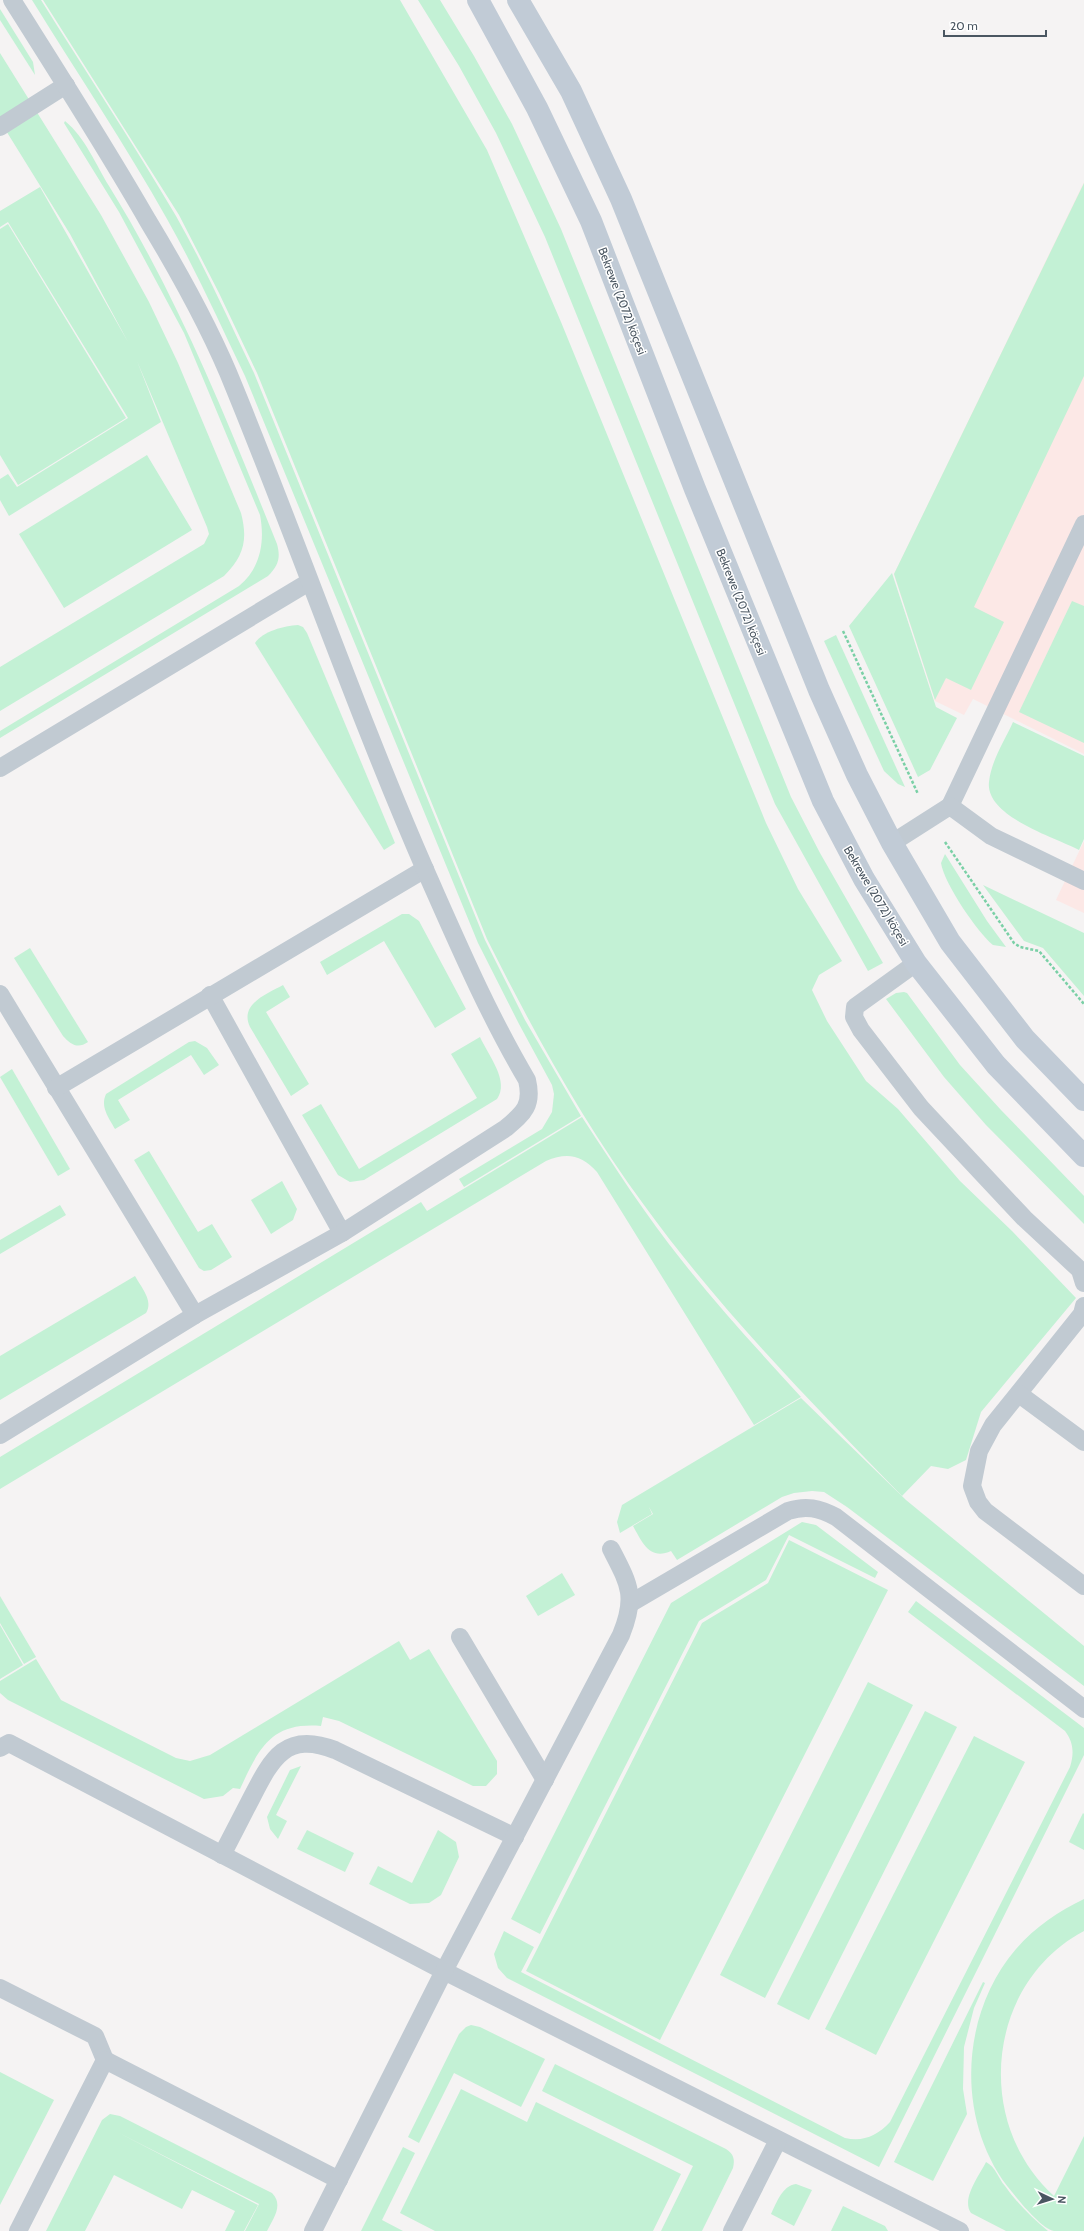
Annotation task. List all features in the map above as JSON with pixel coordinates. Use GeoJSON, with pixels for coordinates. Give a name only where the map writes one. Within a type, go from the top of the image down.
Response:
{"type":"FeatureCollection","features":[{"type":"Feature","properties":{"kind":"main road","name":"Bekrewe (2072) köçesi"},"geometry":{"type":"LineString","coordinates":[[478,0],[537,108],[591,221],[694,489],[823,801],[864,879],[916,963],[996,1065],[1084,1156]]}},
{"type":"Feature","properties":{"kind":"main road"},"geometry":{"type":"LineString","coordinates":[[518,0],[571,91],[620,199],[819,690],[857,775],[892,843],[950,942],[1025,1039],[1084,1100]]}},
{"type":"Feature","properties":{"kind":"lane"},"geometry":{"type":"LineString","coordinates":[[0,1435],[195,1315],[342,1233],[506,1128],[520,1116],[528,1106],[530,1093],[527,1080],[467,965],[425,869],[309,582],[233,385],[205,322],[178,271],[114,162],[12,0]]}},
{"type":"Feature","properties":{"kind":"lane"},"geometry":{"type":"LineString","coordinates":[[0,127],[66,86]]}},
{"type":"Feature","properties":{"kind":"lane"},"geometry":{"type":"LineString","coordinates":[[892,843],[950,806],[1084,524]]}},
{"type":"Feature","properties":{"kind":"lane"},"geometry":{"type":"LineString","coordinates":[[0,768],[309,582]]}},
{"type":"Feature","properties":{"kind":"lane"},"geometry":{"type":"LineString","coordinates":[[950,806],[991,836],[1084,881]]}},
{"type":"Feature","properties":{"kind":"lane"},"geometry":{"type":"LineString","coordinates":[[56,1088],[210,995],[425,869]]}},
{"type":"Feature","properties":{"kind":"lane"},"geometry":{"type":"LineString","coordinates":[[916,963],[855,1007],[854,1017],[861,1030],[921,1108],[1024,1218],[1080,1270],[1084,1283]]}},
{"type":"Feature","properties":{"kind":"lane"},"geometry":{"type":"LineString","coordinates":[[0,994],[195,1315]]}},
{"type":"Feature","properties":{"kind":"lane"},"geometry":{"type":"LineString","coordinates":[[210,995],[342,1233]]}},
{"type":"Feature","properties":{"kind":"lane"},"geometry":{"type":"LineString","coordinates":[[1083,1312],[993,1426],[979,1452],[972,1486],[978,1502],[986,1511],[1084,1586]]}},
{"type":"Feature","properties":{"kind":"lane"},"geometry":{"type":"LineString","coordinates":[[1019,1394],[1084,1442]]}},
{"type":"Feature","properties":{"kind":"lane"},"geometry":{"type":"LineString","coordinates":[[631,1602],[788,1511],[805,1507],[815,1508],[836,1517],[1084,1709]]}},
{"type":"Feature","properties":{"kind":"lane"},"geometry":{"type":"LineString","coordinates":[[313,2231],[444,1971],[621,1635],[629,1616],[631,1602],[627,1582],[611,1549]]}},
{"type":"Feature","properties":{"kind":"lane"},"geometry":{"type":"LineString","coordinates":[[460,1637],[545,1780]]}},
{"type":"Feature","properties":{"kind":"lane"},"geometry":{"type":"LineString","coordinates":[[3,1741],[444,1971],[778,2140],[934,2225],[960,2231]]}},
{"type":"Feature","properties":{"kind":"lane"},"geometry":{"type":"LineString","coordinates":[[222,1855],[267,1768],[274,1759],[287,1748],[309,1743],[335,1750],[515,1837]]}},
{"type":"Feature","properties":{"kind":"lane"},"geometry":{"type":"LineString","coordinates":[[0,1988],[95,2036],[105,2060],[339,2180]]}},
{"type":"Feature","properties":{"kind":"lane"},"geometry":{"type":"LineString","coordinates":[[18,2231],[105,2060]]}},
{"type":"Feature","properties":{"kind":"lane"},"geometry":{"type":"LineString","coordinates":[[732,2231],[778,2140]]}},
{"type":"Feature","properties":{"kind":"shaded area"},"geometry":{"type":"Polygon","coordinates":[[[1084,182],[1084,754],[973,699],[964,715],[935,701],[894,574],[1084,182]]]}},
{"type":"Feature","properties":{"kind":"shaded area"},"geometry":{"type":"Polygon","coordinates":[[[1084,841],[1084,913],[1056,900],[1084,841]]]}},
{"type":"Feature","properties":{"kind":"green space"},"geometry":{"type":"Polygon","coordinates":[[[32,0],[41,0],[160,189],[187,235],[207,274],[254,373],[485,940],[525,1020],[581,1116],[464,1187],[459,1179],[542,1129],[552,1112],[554,1094],[552,1085],[478,943],[245,376],[208,297],[178,238],[151,191],[32,0]]]}},
{"type":"Feature","properties":{"kind":"green space"},"geometry":{"type":"Polygon","coordinates":[[[43,0],[400,0],[487,150],[561,322],[766,823],[798,889],[842,961],[819,975],[812,990],[827,1021],[866,1081],[898,1109],[960,1181],[1012,1231],[1076,1298],[981,1412],[966,1460],[948,1469],[931,1466],[902,1496],[834,1426],[735,1319],[673,1244],[600,1141],[541,1042],[487,939],[257,373],[219,293],[179,215],[43,0]]]}},
{"type":"Feature","properties":{"kind":"green space"},"geometry":{"type":"Polygon","coordinates":[[[418,0],[440,0],[474,56],[512,124],[561,229],[791,797],[820,853],[883,963],[868,971],[775,804],[545,237],[496,133],[459,66],[418,0]]]}},
{"type":"Feature","properties":{"kind":"green space"},"geometry":{"type":"Polygon","coordinates":[[[0,9],[33,62],[35,75],[0,20],[0,9]]]}},
{"type":"Feature","properties":{"kind":"green space"},"geometry":{"type":"Polygon","coordinates":[[[0,53],[101,215],[149,302],[178,363],[241,513],[244,540],[243,547],[236,562],[224,576],[0,711],[0,667],[204,544],[209,534],[137,361],[161,422],[9,516],[0,500],[0,479],[8,474],[17,487],[128,418],[8,222],[0,227],[0,211],[40,187],[128,342],[70,234],[0,121],[0,53]]]}},
{"type":"Feature","properties":{"kind":"green space"},"geometry":{"type":"Polygon","coordinates":[[[65,121],[78,135],[90,152],[135,229],[180,317],[240,452],[277,544],[279,558],[274,569],[268,576],[0,738],[0,731],[239,586],[252,571],[260,554],[262,535],[260,515],[184,333],[119,212],[64,123],[65,121]]]}},
{"type":"Feature","properties":{"kind":"green space"},"geometry":{"type":"Polygon","coordinates":[[[1084,183],[1084,376],[974,607],[1004,622],[971,690],[946,678],[935,700],[894,574],[1084,183]]]}},
{"type":"Feature","properties":{"kind":"green space"},"geometry":{"type":"Polygon","coordinates":[[[8,224],[126,418],[18,485],[0,455],[0,229],[8,224]]]}},
{"type":"Feature","properties":{"kind":"green space"},"geometry":{"type":"Polygon","coordinates":[[[147,455],[192,530],[64,608],[19,534],[147,455]]]}},
{"type":"Feature","properties":{"kind":"green space"},"geometry":{"type":"Polygon","coordinates":[[[892,573],[936,707],[957,718],[930,770],[918,777],[849,626],[892,573]]]}},
{"type":"Feature","properties":{"kind":"green space"},"geometry":{"type":"Polygon","coordinates":[[[1072,601],[1084,606],[1084,743],[1019,712],[1072,601]]]}},
{"type":"Feature","properties":{"kind":"green space"},"geometry":{"type":"Polygon","coordinates":[[[298,625],[303,627],[307,633],[395,843],[384,850],[255,643],[268,632],[298,625]]]}},
{"type":"Feature","properties":{"kind":"green space"},"geometry":{"type":"Polygon","coordinates":[[[836,635],[905,787],[898,784],[884,771],[824,641],[836,635]]]}},
{"type":"Feature","properties":{"kind":"green space"},"geometry":{"type":"Polygon","coordinates":[[[1013,722],[1084,756],[1084,839],[1079,850],[1023,824],[1009,815],[998,805],[991,794],[989,782],[992,766],[1013,722]]]}},
{"type":"Feature","properties":{"kind":"green space"},"geometry":{"type":"Polygon","coordinates":[[[945,854],[987,921],[1006,947],[993,945],[986,939],[962,907],[943,872],[941,863],[945,854]]]}},
{"type":"Feature","properties":{"kind":"green space"},"geometry":{"type":"Polygon","coordinates":[[[983,885],[1084,933],[1084,996],[1043,948],[1024,941],[983,885]]]}},
{"type":"Feature","properties":{"kind":"green space"},"geometry":{"type":"Polygon","coordinates":[[[402,914],[409,914],[419,921],[466,1009],[435,1028],[384,941],[327,975],[320,962],[402,914]]]}},
{"type":"Feature","properties":{"kind":"green space"},"geometry":{"type":"Polygon","coordinates":[[[30,948],[88,1042],[78,1046],[69,1042],[63,1036],[14,958],[30,948]]]}},
{"type":"Feature","properties":{"kind":"green space"},"geometry":{"type":"Polygon","coordinates":[[[283,985],[290,997],[266,1012],[309,1084],[291,1096],[250,1027],[248,1019],[248,1012],[256,1001],[283,985]]]}},
{"type":"Feature","properties":{"kind":"green space"},"geometry":{"type":"Polygon","coordinates":[[[896,993],[907,993],[960,1065],[1084,1196],[1084,1224],[986,1125],[944,1077],[886,999],[896,993]]]}},
{"type":"Feature","properties":{"kind":"green space"},"geometry":{"type":"Polygon","coordinates":[[[480,1037],[499,1076],[501,1084],[497,1099],[364,1180],[350,1182],[338,1175],[302,1115],[321,1104],[359,1169],[477,1098],[451,1054],[480,1037]]]}},
{"type":"Feature","properties":{"kind":"green space"},"geometry":{"type":"Polygon","coordinates":[[[195,1041],[207,1048],[219,1065],[204,1075],[191,1055],[118,1100],[130,1120],[115,1129],[105,1108],[104,1099],[106,1094],[189,1042],[195,1041]]]}},
{"type":"Feature","properties":{"kind":"green space"},"geometry":{"type":"Polygon","coordinates":[[[12,1069],[70,1169],[58,1176],[0,1077],[12,1069]]]}},
{"type":"Feature","properties":{"kind":"green space"},"geometry":{"type":"Polygon","coordinates":[[[582,1117],[669,1245],[726,1314],[801,1397],[754,1425],[597,1172],[586,1162],[567,1156],[546,1161],[0,1489],[0,1457],[421,1202],[427,1211],[582,1117]]]}},
{"type":"Feature","properties":{"kind":"green space"},"geometry":{"type":"Polygon","coordinates":[[[149,1151],[198,1232],[212,1224],[232,1257],[211,1270],[204,1271],[199,1268],[134,1160],[149,1151]]]}},
{"type":"Feature","properties":{"kind":"green space"},"geometry":{"type":"Polygon","coordinates":[[[282,1181],[297,1209],[293,1220],[271,1234],[251,1200],[282,1181]]]}},
{"type":"Feature","properties":{"kind":"green space"},"geometry":{"type":"Polygon","coordinates":[[[60,1205],[66,1215],[0,1254],[0,1240],[60,1205]]]}},
{"type":"Feature","properties":{"kind":"green space"},"geometry":{"type":"Polygon","coordinates":[[[135,1276],[148,1299],[148,1308],[146,1313],[0,1400],[0,1356],[135,1276]]]}},
{"type":"Feature","properties":{"kind":"green space"},"geometry":{"type":"Polygon","coordinates":[[[801,1398],[906,1500],[1084,1646],[1084,1686],[847,1507],[824,1492],[812,1491],[794,1493],[782,1497],[677,1560],[671,1551],[657,1554],[652,1552],[643,1544],[633,1526],[653,1514],[649,1507],[652,1514],[620,1533],[617,1522],[622,1505],[801,1398]]]}},
{"type":"Feature","properties":{"kind":"green space"},"geometry":{"type":"Polygon","coordinates":[[[802,1522],[816,1525],[878,1572],[875,1578],[789,1535],[766,1580],[699,1621],[540,1934],[511,1919],[671,1603],[802,1522]]]}},
{"type":"Feature","properties":{"kind":"green space"},"geometry":{"type":"Polygon","coordinates":[[[789,1540],[888,1590],[660,2040],[526,1971],[702,1623],[768,1583],[789,1540]]]}},
{"type":"Feature","properties":{"kind":"green space"},"geometry":{"type":"Polygon","coordinates":[[[562,1573],[575,1595],[538,1616],[526,1596],[562,1573]]]}},
{"type":"Feature","properties":{"kind":"green space"},"geometry":{"type":"Polygon","coordinates":[[[0,1596],[36,1657],[24,1664],[0,1623],[0,1596]]]}},
{"type":"Feature","properties":{"kind":"green space"},"geometry":{"type":"Polygon","coordinates":[[[916,1601],[1084,1728],[1084,1755],[879,2167],[507,1978],[498,1968],[494,1954],[504,1931],[534,1947],[521,1972],[845,2138],[858,2139],[869,2137],[885,2127],[890,2122],[1070,1767],[1073,1753],[1072,1744],[1065,1731],[908,1612],[916,1601]]]}},
{"type":"Feature","properties":{"kind":"green space"},"geometry":{"type":"Polygon","coordinates":[[[0,1625],[23,1665],[0,1679],[0,1625]]]}},
{"type":"Feature","properties":{"kind":"green space"},"geometry":{"type":"Polygon","coordinates":[[[399,1641],[410,1660],[429,1649],[497,1761],[497,1774],[486,1786],[473,1786],[339,1721],[323,1717],[321,1726],[290,1728],[278,1733],[261,1750],[240,1789],[233,1788],[223,1796],[204,1799],[8,1700],[0,1693],[0,1681],[36,1659],[61,1700],[176,1758],[190,1761],[210,1755],[399,1641]]]}},
{"type":"Feature","properties":{"kind":"green space"},"geometry":{"type":"Polygon","coordinates":[[[868,1682],[913,1705],[765,1998],[720,1975],[868,1682]]]}},
{"type":"Feature","properties":{"kind":"green space"},"geometry":{"type":"Polygon","coordinates":[[[925,1711],[957,1727],[809,2020],[777,2004],[925,1711]]]}},
{"type":"Feature","properties":{"kind":"green space"},"geometry":{"type":"Polygon","coordinates":[[[974,1736],[1025,1762],[876,2055],[825,2029],[974,1736]]]}},
{"type":"Feature","properties":{"kind":"green space"},"geometry":{"type":"Polygon","coordinates":[[[301,1766],[276,1815],[287,1821],[278,1839],[270,1829],[267,1817],[290,1770],[301,1766]]]}},
{"type":"Feature","properties":{"kind":"green space"},"geometry":{"type":"Polygon","coordinates":[[[1083,1813],[1084,1814],[1084,1850],[1069,1842],[1083,1813]]]}},
{"type":"Feature","properties":{"kind":"green space"},"geometry":{"type":"Polygon","coordinates":[[[307,1830],[354,1853],[345,1872],[297,1849],[307,1830]]]}},
{"type":"Feature","properties":{"kind":"green space"},"geometry":{"type":"Polygon","coordinates":[[[438,1830],[456,1842],[459,1857],[441,1895],[429,1903],[410,1904],[369,1884],[378,1866],[412,1883],[438,1830]]]}},
{"type":"Feature","properties":{"kind":"green space"},"geometry":{"type":"Polygon","coordinates":[[[1084,1899],[1084,1931],[1051,1954],[1027,1984],[1010,2018],[1002,2056],[1002,2094],[1011,2131],[1028,2166],[1054,2196],[1084,2136],[1084,2231],[1054,2231],[1044,2225],[1026,2208],[1012,2192],[993,2165],[981,2135],[973,2103],[971,2070],[975,2037],[983,2005],[997,1976],[1023,1941],[1057,1914],[1084,1899]]]}},
{"type":"Feature","properties":{"kind":"green space"},"geometry":{"type":"Polygon","coordinates":[[[983,1982],[985,1983],[974,2008],[964,2047],[963,2089],[967,2114],[933,2181],[894,2162],[983,1982]]]}},
{"type":"Feature","properties":{"kind":"green space"},"geometry":{"type":"Polygon","coordinates":[[[471,2025],[480,2027],[545,2059],[521,2107],[454,2073],[419,2143],[408,2137],[459,2034],[466,2027],[471,2025]]]}},
{"type":"Feature","properties":{"kind":"green space"},"geometry":{"type":"Polygon","coordinates":[[[555,2064],[726,2149],[731,2153],[734,2160],[733,2168],[702,2231],[661,2231],[693,2166],[542,2091],[555,2064]]]}},
{"type":"Feature","properties":{"kind":"green space"},"geometry":{"type":"Polygon","coordinates":[[[0,2072],[54,2100],[0,2205],[0,2072]]]}},
{"type":"Feature","properties":{"kind":"green space"},"geometry":{"type":"Polygon","coordinates":[[[461,2089],[527,2122],[536,2102],[681,2174],[653,2231],[435,2231],[400,2213],[461,2089]]]}},
{"type":"Feature","properties":{"kind":"green space"},"geometry":{"type":"Polygon","coordinates":[[[110,2114],[120,2116],[272,2193],[277,2202],[276,2212],[267,2231],[245,2231],[259,2204],[119,2133],[258,2205],[244,2231],[225,2231],[235,2211],[192,2190],[182,2209],[114,2175],[85,2231],[46,2231],[102,2120],[110,2114]]]}},
{"type":"Feature","properties":{"kind":"green space"},"geometry":{"type":"Polygon","coordinates":[[[403,2147],[415,2153],[382,2220],[403,2231],[361,2231],[403,2147]]]}},
{"type":"Feature","properties":{"kind":"green space"},"geometry":{"type":"Polygon","coordinates":[[[986,2162],[995,2170],[1003,2183],[1020,2204],[1048,2231],[1006,2231],[971,2213],[968,2207],[970,2194],[986,2162]]]}},
{"type":"Feature","properties":{"kind":"green space"},"geometry":{"type":"Polygon","coordinates":[[[796,2184],[812,2190],[794,2226],[771,2214],[784,2191],[791,2185],[796,2184]]]}},
{"type":"Feature","properties":{"kind":"green space"},"geometry":{"type":"Polygon","coordinates":[[[843,2206],[885,2226],[888,2231],[831,2231],[843,2206]]]}}]}
